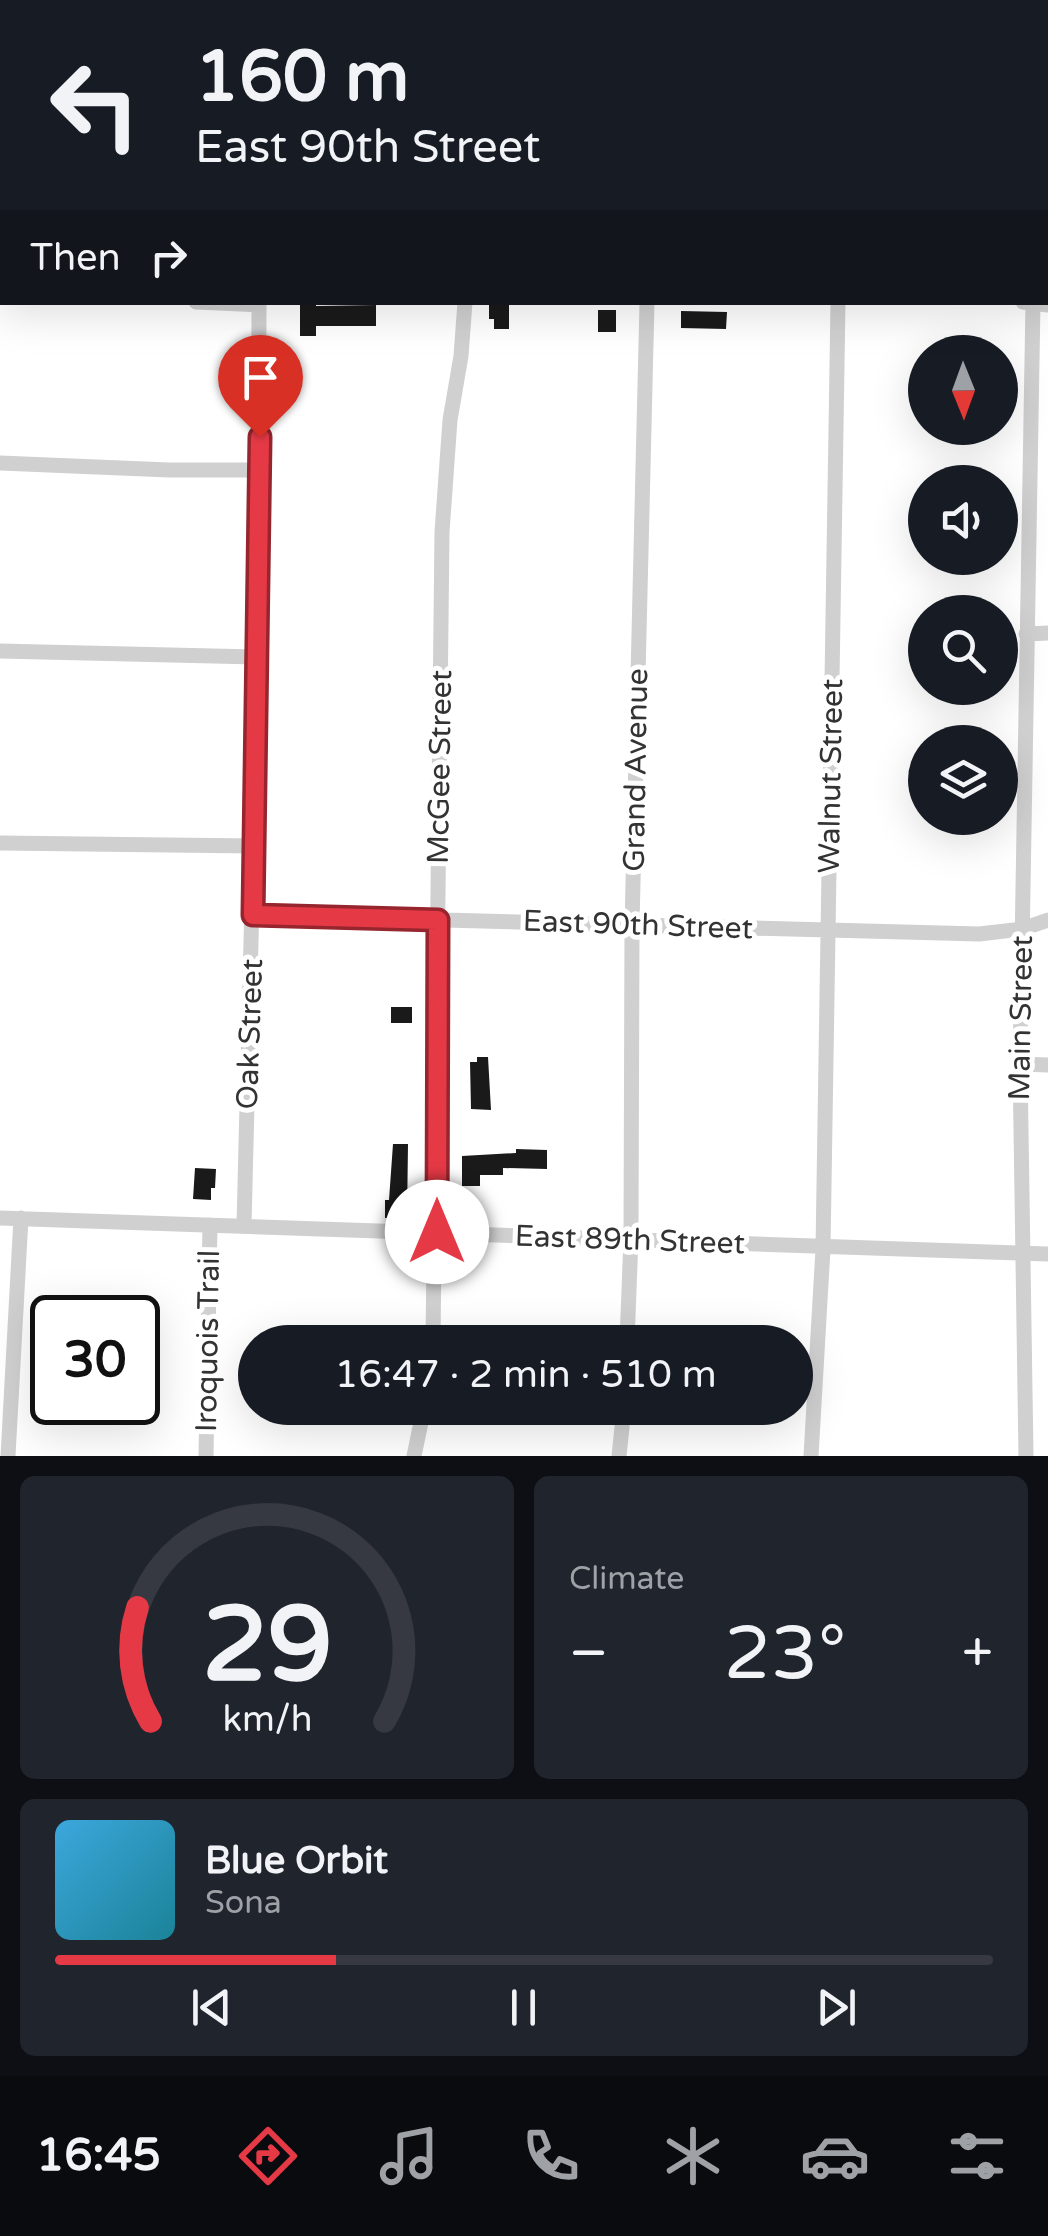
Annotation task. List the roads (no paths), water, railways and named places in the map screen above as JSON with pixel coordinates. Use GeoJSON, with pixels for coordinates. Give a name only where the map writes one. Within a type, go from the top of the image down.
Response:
{"type":"FeatureCollection","features":[{"type":"Feature","properties":{"kind":"street","name":"Oak Street"},"geometry":{"type":"LineString","coordinates":[[244,1226],[258,657],[259,305]]}},
{"type":"Feature","properties":{"kind":"street","name":"McGee Street"},"geometry":{"type":"LineString","coordinates":[[434,1325],[442,532],[450,420],[465,305]]}},
{"type":"Feature","properties":{"kind":"street","name":"Grand Avenue"},"geometry":{"type":"LineString","coordinates":[[628,1325],[632,925],[648,305]]}},
{"type":"Feature","properties":{"kind":"street","name":"Walnut Street"},"geometry":{"type":"LineString","coordinates":[[812,1456],[823,1249],[838,305]]}},
{"type":"Feature","properties":{"kind":"street","name":"Main Street"},"geometry":{"type":"LineString","coordinates":[[1026,1456],[1020,1064],[1033,305]]}},
{"type":"Feature","properties":{"kind":"street"},"geometry":{"type":"LineString","coordinates":[[0,463],[260,470]]}},
{"type":"Feature","properties":{"kind":"street"},"geometry":{"type":"LineString","coordinates":[[1026,634],[1048,633]]}},
{"type":"Feature","properties":{"kind":"street"},"geometry":{"type":"LineString","coordinates":[[0,651],[258,657]]}},
{"type":"Feature","properties":{"kind":"street"},"geometry":{"type":"LineString","coordinates":[[0,843],[254,846]]}},
{"type":"Feature","properties":{"kind":"street","name":"East 90th Street"},"geometry":{"type":"LineString","coordinates":[[253,915],[979,934],[1022,929],[1048,920]]}},
{"type":"Feature","properties":{"kind":"street"},"geometry":{"type":"LineString","coordinates":[[1020,1064],[1048,1064]]}},
{"type":"Feature","properties":{"kind":"street","name":"East 89th Street"},"geometry":{"type":"LineString","coordinates":[[0,1218],[1048,1254]]}},
{"type":"Feature","properties":{"kind":"street"},"geometry":{"type":"LineString","coordinates":[[8,1456],[20,1218]]}},
{"type":"Feature","properties":{"kind":"street","name":"Iroquois Trail"},"geometry":{"type":"LineString","coordinates":[[206,1456],[210,1225]]}},
{"type":"Feature","properties":{"kind":"street"},"geometry":{"type":"LineString","coordinates":[[414,1456],[420,1425]]}},
{"type":"Feature","properties":{"kind":"street"},"geometry":{"type":"LineString","coordinates":[[619,1456],[622,1425]]}}]}
